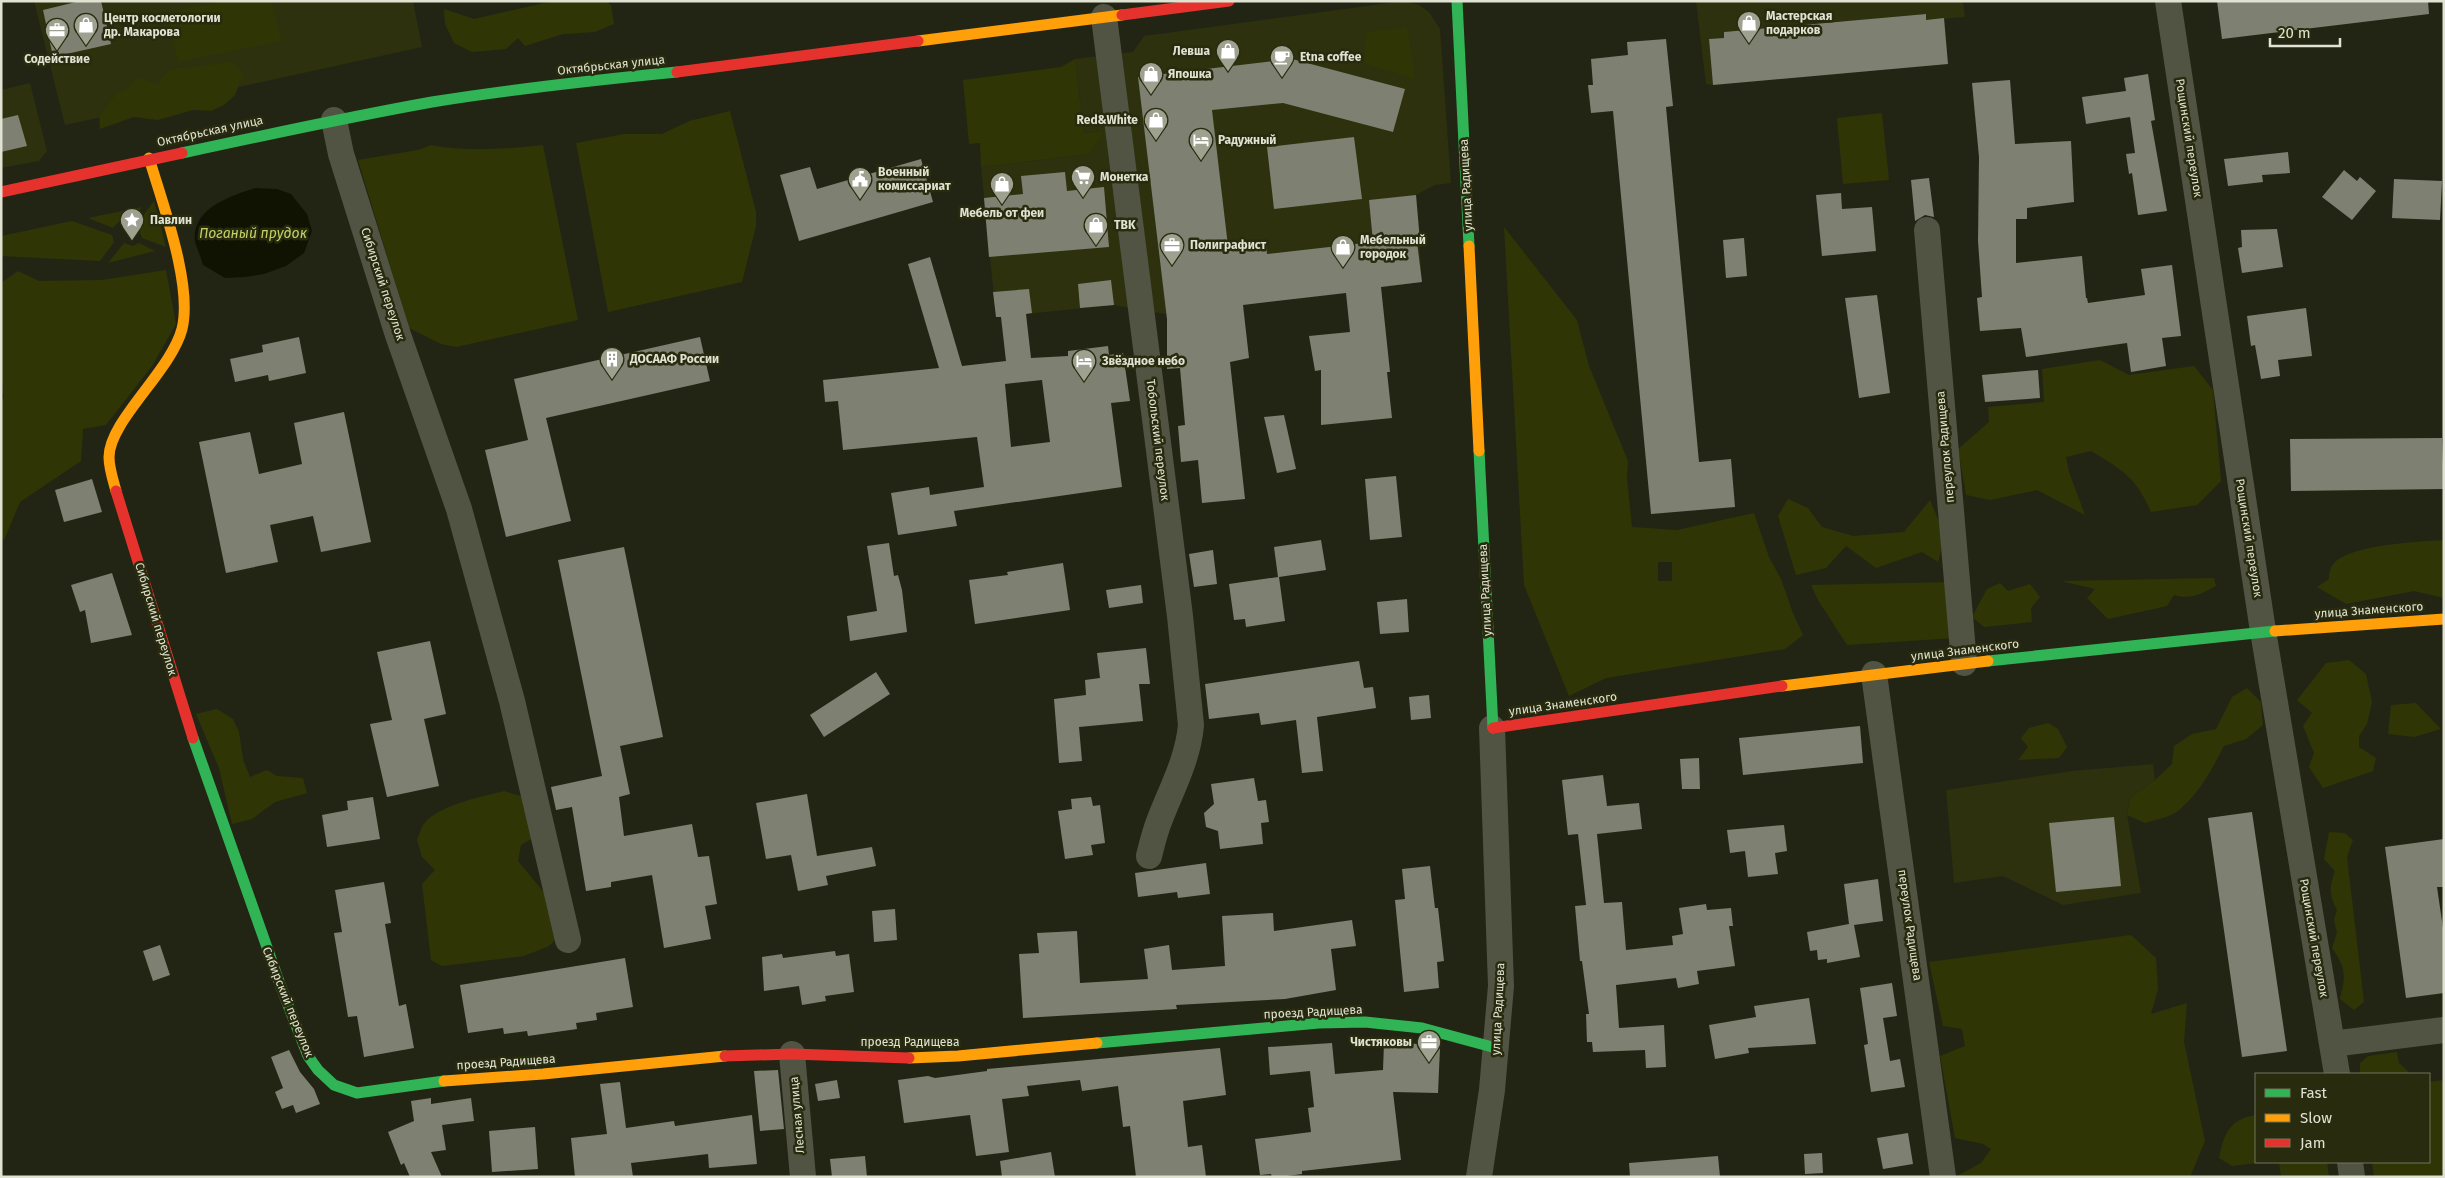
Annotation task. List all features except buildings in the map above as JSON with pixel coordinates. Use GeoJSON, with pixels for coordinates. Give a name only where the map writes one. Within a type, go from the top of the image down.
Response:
{"type":"FeatureCollection","features":[{"type":"Feature","properties":{"kind":"main road","name":"Октябрьская улица"},"geometry":{"type":"LineString","coordinates":[[1,192],[149,158],[334,120],[499,92],[737,65],[1229,1]]}},
{"type":"Feature","properties":{"kind":"main road","name":"улица Радищева"},"geometry":{"type":"LineString","coordinates":[[1457,1],[1492,728]]}},
{"type":"Feature","properties":{"kind":"main road","name":"Сибирский переулок"},"geometry":{"type":"LineString","coordinates":[[149,158],[175,259],[184,309],[176,348],[114,437],[109,454],[112,471],[117,496],[183,709],[235,865],[308,1056],[325,1081]]}},
{"type":"Feature","properties":{"kind":"main road","name":"улица Знаменского"},"geometry":{"type":"LineString","coordinates":[[1492,728],[1964,663],[2263,631],[2444,619]]}},
{"type":"Feature","properties":{"kind":"main road","name":"проезд Радищева"},"geometry":{"type":"LineString","coordinates":[[325,1081],[340,1090],[357,1093],[463,1078],[543,1074],[727,1056],[792,1054],[915,1058],[958,1056],[1319,1023],[1361,1022],[1409,1025],[1448,1033],[1496,1048]]}},
{"type":"Feature","properties":{"kind":"street","name":"Рощинский переулок"},"geometry":{"type":"LineString","coordinates":[[2168,1],[2263,631],[2337,1073]]}},
{"type":"Feature","properties":{"kind":"street","name":"Тобольский переулок"},"geometry":{"type":"LineString","coordinates":[[1104,17],[1179,606],[1191,725],[1190,743],[1184,764],[1159,821],[1149,856]]}},
{"type":"Feature","properties":{"kind":"street","name":"Сибирский переулок"},"geometry":{"type":"LineString","coordinates":[[334,120],[341,154],[395,325],[459,509],[512,701],[568,940]]}},
{"type":"Feature","properties":{"kind":"street","name":"переулок Радищева"},"geometry":{"type":"LineString","coordinates":[[1927,230],[1964,663]]}},
{"type":"Feature","properties":{"kind":"street","name":"переулок Радищева"},"geometry":{"type":"LineString","coordinates":[[1874,674],[1943,1177]]}},
{"type":"Feature","properties":{"kind":"street","name":"улица Радищева"},"geometry":{"type":"LineString","coordinates":[[1479,1177],[1496,1048],[1501,986],[1492,728]]}},
{"type":"Feature","properties":{"kind":"street"},"geometry":{"type":"LineString","coordinates":[[2332,1044],[2444,1030]]}},
{"type":"Feature","properties":{"kind":"street","name":"Лесная улица"},"geometry":{"type":"LineString","coordinates":[[792,1054],[803,1177]]}},
{"type":"Feature","properties":{"kind":"street"},"geometry":{"type":"LineString","coordinates":[[2350,1163],[2352,1177]]}},
{"type":"Feature","properties":{"kind":"shaded area"},"geometry":{"type":"Polygon","coordinates":[[[34,1],[413,1],[422,47],[65,125],[34,1]]]}},
{"type":"Feature","properties":{"kind":"shaded area"},"geometry":{"type":"Polygon","coordinates":[[[221,1],[272,1],[281,41],[178,62],[167,13],[221,1]]]}},
{"type":"Feature","properties":{"kind":"shaded area"},"geometry":{"type":"Polygon","coordinates":[[[553,1],[605,1],[611,5],[614,24],[595,32],[563,34],[525,46],[518,38],[506,49],[472,52],[454,43],[445,24],[444,9],[474,19],[553,1]]]}},
{"type":"Feature","properties":{"kind":"shaded area"},"geometry":{"type":"Polygon","coordinates":[[[1404,1],[1419,5],[1429,12],[1440,29],[1451,183],[1435,185],[1416,195],[1422,282],[1166,314],[1114,305],[996,317],[981,167],[1090,154],[1103,131],[1084,133],[1075,59],[1133,52],[1144,36],[1404,1]]]}},
{"type":"Feature","properties":{"kind":"shaded area"},"geometry":{"type":"Polygon","coordinates":[[[1696,1],[1963,1],[1965,17],[1926,20],[1925,14],[1879,18],[1848,27],[1847,21],[1801,25],[1802,31],[1771,34],[1770,28],[1724,32],[1724,38],[1709,39],[1713,85],[1706,84],[1696,1]]]}},
{"type":"Feature","properties":{"kind":"shaded area"},"geometry":{"type":"Polygon","coordinates":[[[1407,27],[1415,79],[1364,63],[1365,33],[1407,27]]]}},
{"type":"Feature","properties":{"kind":"shaded area"},"geometry":{"type":"Polygon","coordinates":[[[1075,59],[1084,133],[1104,131],[1090,154],[981,167],[980,143],[969,144],[963,80],[1061,67],[1075,59]]]}},
{"type":"Feature","properties":{"kind":"shaded area"},"geometry":{"type":"Polygon","coordinates":[[[232,62],[244,73],[235,95],[224,105],[211,111],[193,110],[158,120],[134,117],[100,129],[99,116],[116,94],[129,88],[138,77],[156,84],[171,69],[232,62]]]}},
{"type":"Feature","properties":{"kind":"shaded area"},"geometry":{"type":"Polygon","coordinates":[[[30,83],[47,151],[39,161],[1,168],[1,90],[30,83]]]}},
{"type":"Feature","properties":{"kind":"shaded area"},"geometry":{"type":"Polygon","coordinates":[[[730,111],[756,212],[756,226],[742,282],[608,312],[576,143],[624,134],[662,134],[689,121],[730,111]]]}},
{"type":"Feature","properties":{"kind":"shaded area"},"geometry":{"type":"Polygon","coordinates":[[[1882,113],[1889,180],[1843,184],[1837,118],[1882,113]]]}},
{"type":"Feature","properties":{"kind":"shaded area"},"geometry":{"type":"Polygon","coordinates":[[[431,145],[473,149],[501,149],[543,145],[578,320],[456,347],[441,344],[409,328],[358,160],[418,150],[431,145]]]}},
{"type":"Feature","properties":{"kind":"shaded area"},"geometry":{"type":"Polygon","coordinates":[[[154,201],[166,247],[142,238],[137,224],[154,201]]]}},
{"type":"Feature","properties":{"kind":"shaded area"},"geometry":{"type":"Polygon","coordinates":[[[142,207],[132,221],[121,221],[113,228],[88,218],[142,207]]]}},
{"type":"Feature","properties":{"kind":"shaded area"},"geometry":{"type":"Polygon","coordinates":[[[72,221],[112,235],[114,242],[100,261],[1,256],[1,236],[72,221]]]}},
{"type":"Feature","properties":{"kind":"shaded area"},"geometry":{"type":"Polygon","coordinates":[[[1504,227],[1577,320],[1589,366],[1628,461],[1627,478],[1632,527],[1677,530],[1754,513],[1769,557],[1781,579],[1803,635],[1785,649],[1606,678],[1569,696],[1524,585],[1504,227]],[[1658,562],[1658,581],[1672,581],[1672,562],[1658,562]]]}},
{"type":"Feature","properties":{"kind":"shaded area"},"geometry":{"type":"Polygon","coordinates":[[[124,243],[133,246],[139,243],[155,251],[108,263],[124,243]]]}},
{"type":"Feature","properties":{"kind":"shaded area"},"geometry":{"type":"Polygon","coordinates":[[[166,270],[176,324],[152,366],[106,425],[83,429],[81,461],[20,502],[4,540],[1,538],[1,401],[4,397],[1,383],[1,283],[18,271],[39,281],[102,280],[166,270]]]}},
{"type":"Feature","properties":{"kind":"shaded area"},"geometry":{"type":"Polygon","coordinates":[[[2100,360],[2129,375],[2194,366],[2213,390],[2221,481],[2197,505],[2151,512],[2146,500],[2134,483],[2111,463],[2091,451],[2066,457],[2069,472],[2085,515],[2037,490],[1990,500],[1966,495],[1958,449],[1989,422],[1988,407],[2044,402],[2042,369],[2100,360]]]}},
{"type":"Feature","properties":{"kind":"shaded area"},"geometry":{"type":"Polygon","coordinates":[[[1788,499],[1808,508],[1822,527],[1853,536],[1904,532],[1930,500],[1945,536],[1938,562],[1922,552],[1876,568],[1846,546],[1826,568],[1796,575],[1778,516],[1788,499]]]}},
{"type":"Feature","properties":{"kind":"shaded area"},"geometry":{"type":"Polygon","coordinates":[[[2444,540],[2444,598],[2414,591],[2346,604],[2317,587],[2329,579],[2330,569],[2338,560],[2350,554],[2365,549],[2400,543],[2444,540]]]}},
{"type":"Feature","properties":{"kind":"shaded area"},"geometry":{"type":"Polygon","coordinates":[[[2214,578],[2216,586],[2201,594],[2186,597],[2174,595],[2167,606],[2108,619],[2087,598],[2095,589],[2061,581],[2214,578]]]}},
{"type":"Feature","properties":{"kind":"shaded area"},"geometry":{"type":"Polygon","coordinates":[[[1952,582],[1954,638],[1847,645],[1818,600],[1811,585],[1952,582]]]}},
{"type":"Feature","properties":{"kind":"shaded area"},"geometry":{"type":"Polygon","coordinates":[[[2000,583],[2008,591],[2030,584],[2040,597],[2031,608],[2032,622],[1984,627],[1972,617],[1987,589],[2000,583]]]}},
{"type":"Feature","properties":{"kind":"shaded area"},"geometry":{"type":"Polygon","coordinates":[[[2349,660],[2366,674],[2372,702],[2367,724],[2359,736],[2359,747],[2376,758],[2373,771],[2323,788],[2309,767],[2314,753],[2303,726],[2312,713],[2297,700],[2326,663],[2349,660]]]}},
{"type":"Feature","properties":{"kind":"shaded area"},"geometry":{"type":"Polygon","coordinates":[[[2247,688],[2261,702],[2263,725],[2246,739],[2224,746],[2197,791],[2175,813],[2145,823],[2127,815],[2130,798],[2155,780],[2172,764],[2174,746],[2192,734],[2216,729],[2232,697],[2247,688]]]}},
{"type":"Feature","properties":{"kind":"shaded area"},"geometry":{"type":"Polygon","coordinates":[[[2416,703],[2441,729],[2414,737],[2388,734],[2391,705],[2416,703]]]}},
{"type":"Feature","properties":{"kind":"shaded area"},"geometry":{"type":"Polygon","coordinates":[[[217,709],[233,719],[239,732],[243,759],[250,777],[267,770],[277,776],[303,778],[307,793],[275,802],[252,819],[232,824],[219,768],[196,714],[217,709]]]}},
{"type":"Feature","properties":{"kind":"shaded area"},"geometry":{"type":"Polygon","coordinates":[[[2048,723],[2058,729],[2067,747],[2059,758],[2018,760],[2028,747],[2021,738],[2029,728],[2048,723]]]}},
{"type":"Feature","properties":{"kind":"shaded area"},"geometry":{"type":"Polygon","coordinates":[[[2153,764],[2155,780],[2130,798],[2127,814],[2141,893],[2063,905],[2003,876],[1954,883],[1946,790],[2072,771],[2153,764]]]}},
{"type":"Feature","properties":{"kind":"shaded area"},"geometry":{"type":"Polygon","coordinates":[[[504,791],[524,797],[535,837],[521,845],[518,861],[551,901],[560,935],[549,946],[524,956],[442,966],[431,960],[422,884],[435,870],[422,857],[417,840],[423,825],[438,812],[472,799],[504,791]]]}},
{"type":"Feature","properties":{"kind":"shaded area"},"geometry":{"type":"Polygon","coordinates":[[[2329,832],[2345,833],[2353,840],[2347,857],[2364,1002],[2354,1010],[2340,999],[2344,972],[2332,948],[2337,933],[2334,920],[2337,910],[2332,900],[2331,891],[2335,871],[2324,859],[2329,832]]]}},
{"type":"Feature","properties":{"kind":"shaded area"},"geometry":{"type":"Polygon","coordinates":[[[2131,935],[2156,958],[2158,989],[2151,1014],[2187,1003],[2184,1042],[2205,1141],[2190,1177],[1955,1177],[1981,1163],[1991,1149],[1983,1144],[1955,1138],[1940,1056],[1965,1046],[1962,1029],[1943,1026],[1929,962],[2131,935]]]}},
{"type":"Feature","properties":{"kind":"shaded area"},"geometry":{"type":"Polygon","coordinates":[[[2397,1052],[2399,1063],[2410,1073],[2360,1073],[2360,1063],[2368,1056],[2397,1052]]]}},
{"type":"Feature","properties":{"kind":"shaded area"},"geometry":{"type":"Polygon","coordinates":[[[2444,1080],[2444,1177],[2374,1177],[2372,1163],[2430,1163],[2430,1082],[2444,1080]]]}},
{"type":"Feature","properties":{"kind":"shaded area"},"geometry":{"type":"Polygon","coordinates":[[[2255,1115],[2255,1163],[2257,1163],[2232,1166],[2219,1158],[2223,1142],[2229,1129],[2247,1117],[2255,1115]]]}},
{"type":"Feature","properties":{"kind":"shaded area"},"geometry":{"type":"Polygon","coordinates":[[[2279,1163],[2327,1163],[2329,1177],[2281,1177],[2279,1163]]]}},
{"type":"Feature","properties":{"kind":"water","name":"Поганый прудок"},"geometry":{"type":"Polygon","coordinates":[[[255,188],[277,189],[291,194],[307,214],[312,231],[304,253],[286,266],[264,274],[225,278],[203,265],[195,242],[195,230],[199,220],[215,205],[255,188]]]}},
{"type":"Feature","properties":{"kind":"traffic: fast"},"geometry":{"type":"LineString","coordinates":[[1457,1],[1469,246]]}},
{"type":"Feature","properties":{"kind":"traffic: fast"},"geometry":{"type":"LineString","coordinates":[[182,153],[432,102],[554,85],[677,72]]}},
{"type":"Feature","properties":{"kind":"traffic: fast"},"geometry":{"type":"LineString","coordinates":[[1479,451],[1493,728]]}},
{"type":"Feature","properties":{"kind":"traffic: fast"},"geometry":{"type":"LineString","coordinates":[[1988,661],[2275,631]]}},
{"type":"Feature","properties":{"kind":"traffic: fast"},"geometry":{"type":"LineString","coordinates":[[193,738],[281,987],[308,1056],[318,1070],[334,1085],[357,1093],[444,1081]]}},
{"type":"Feature","properties":{"kind":"traffic: fast"},"geometry":{"type":"LineString","coordinates":[[1097,1043],[1319,1023],[1365,1022],[1422,1028],[1496,1048]]}},
{"type":"Feature","properties":{"kind":"traffic: slow"},"geometry":{"type":"LineString","coordinates":[[918,41],[1122,15]]}},
{"type":"Feature","properties":{"kind":"traffic: slow"},"geometry":{"type":"LineString","coordinates":[[116,491],[109,461],[112,443],[129,412],[166,362],[176,345],[182,329],[184,311],[180,267],[149,158]]}},
{"type":"Feature","properties":{"kind":"traffic: slow"},"geometry":{"type":"LineString","coordinates":[[1469,246],[1479,451]]}},
{"type":"Feature","properties":{"kind":"traffic: slow"},"geometry":{"type":"LineString","coordinates":[[2275,631],[2444,619]]}},
{"type":"Feature","properties":{"kind":"traffic: slow"},"geometry":{"type":"LineString","coordinates":[[1782,686],[1988,661]]}},
{"type":"Feature","properties":{"kind":"traffic: slow"},"geometry":{"type":"LineString","coordinates":[[909,1058],[958,1056],[1097,1043]]}},
{"type":"Feature","properties":{"kind":"traffic: slow"},"geometry":{"type":"LineString","coordinates":[[444,1081],[543,1074],[725,1056]]}},
{"type":"Feature","properties":{"kind":"traffic: jam"},"geometry":{"type":"LineString","coordinates":[[1122,15],[1229,1]]}},
{"type":"Feature","properties":{"kind":"traffic: jam"},"geometry":{"type":"LineString","coordinates":[[677,72],[918,41]]}},
{"type":"Feature","properties":{"kind":"traffic: jam"},"geometry":{"type":"LineString","coordinates":[[1,192],[182,153]]}},
{"type":"Feature","properties":{"kind":"traffic: jam"},"geometry":{"type":"LineString","coordinates":[[116,491],[193,738]]}},
{"type":"Feature","properties":{"kind":"traffic: jam"},"geometry":{"type":"LineString","coordinates":[[1493,728],[1782,686]]}},
{"type":"Feature","properties":{"kind":"traffic: jam"},"geometry":{"type":"LineString","coordinates":[[725,1056],[792,1054],[909,1058]]}},
{"type":"Feature","properties":{"kind":"place","name":"Мастерская подарков"},"geometry":{"type":"Point","coordinates":[1749,44]}},
{"type":"Feature","properties":{"kind":"place","name":"Центр косметологии др. Макарова"},"geometry":{"type":"Point","coordinates":[86,46]}},
{"type":"Feature","properties":{"kind":"place","name":"Содействие"},"geometry":{"type":"Point","coordinates":[57,51]}},
{"type":"Feature","properties":{"kind":"place","name":"Левша"},"geometry":{"type":"Point","coordinates":[1228,72]}},
{"type":"Feature","properties":{"kind":"place","name":"Etna coffee"},"geometry":{"type":"Point","coordinates":[1282,78]}},
{"type":"Feature","properties":{"kind":"place","name":"Япошка"},"geometry":{"type":"Point","coordinates":[1151,95]}},
{"type":"Feature","properties":{"kind":"place","name":"Red&White"},"geometry":{"type":"Point","coordinates":[1156,141]}},
{"type":"Feature","properties":{"kind":"place","name":"Радужный"},"geometry":{"type":"Point","coordinates":[1201,161]}},
{"type":"Feature","properties":{"kind":"place","name":"Монетка"},"geometry":{"type":"Point","coordinates":[1083,198]}},
{"type":"Feature","properties":{"kind":"place","name":"Военный комиссариат"},"geometry":{"type":"Point","coordinates":[860,200]}},
{"type":"Feature","properties":{"kind":"place","name":"Мебель от феи"},"geometry":{"type":"Point","coordinates":[1002,205]}},
{"type":"Feature","properties":{"kind":"place","name":"Павлин"},"geometry":{"type":"Point","coordinates":[132,241]}},
{"type":"Feature","properties":{"kind":"place","name":"TBK"},"geometry":{"type":"Point","coordinates":[1096,246]}},
{"type":"Feature","properties":{"kind":"place","name":"Полиграфист"},"geometry":{"type":"Point","coordinates":[1172,266]}},
{"type":"Feature","properties":{"kind":"place","name":"Мебельный городок"},"geometry":{"type":"Point","coordinates":[1343,268]}},
{"type":"Feature","properties":{"kind":"place","name":"ДОСААФ России"},"geometry":{"type":"Point","coordinates":[612,380]}},
{"type":"Feature","properties":{"kind":"place","name":"Звёздное небо"},"geometry":{"type":"Point","coordinates":[1084,382]}},
{"type":"Feature","properties":{"kind":"place","name":"Чистяковы"},"geometry":{"type":"Point","coordinates":[1429,1063]}}]}
